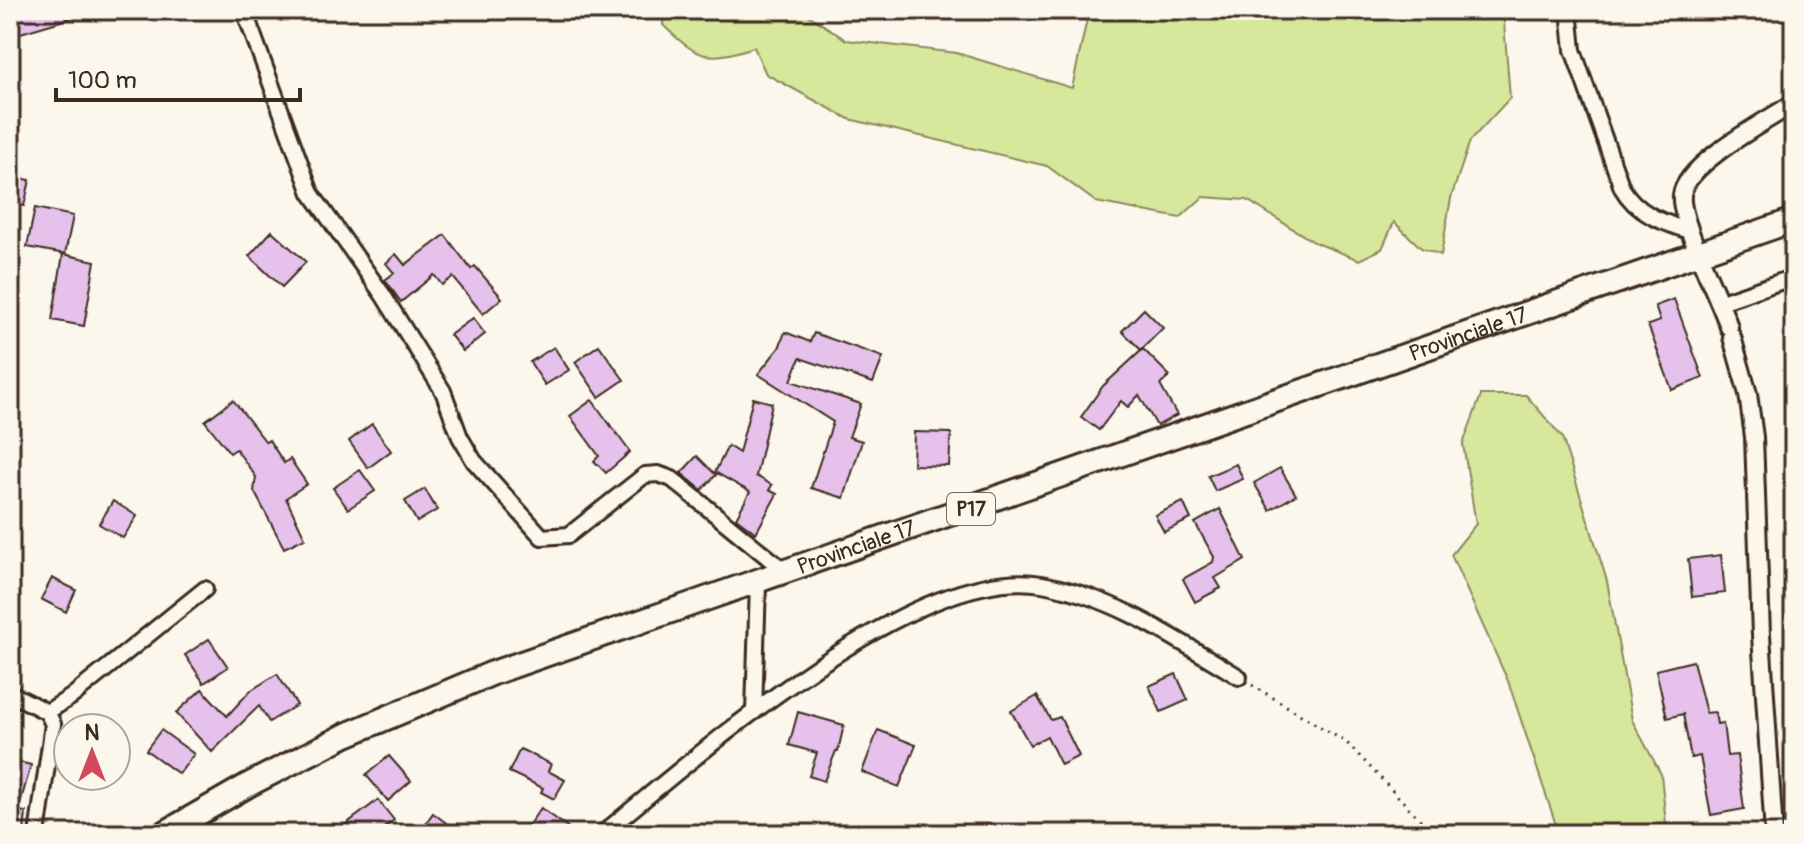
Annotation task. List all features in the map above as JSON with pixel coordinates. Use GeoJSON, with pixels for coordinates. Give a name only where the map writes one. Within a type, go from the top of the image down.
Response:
{"type":"FeatureCollection","features":[{"type":"Feature","properties":{"kind":"main road","name":"Provinciale 17"},"geometry":{"type":"LineString","coordinates":[[163,834],[250,784],[346,735],[479,679],[1794,220]]}},
{"type":"Feature","properties":{"kind":"street"},"geometry":{"type":"LineString","coordinates":[[244,10],[311,193],[383,295],[443,391],[460,437],[474,461],[529,526],[542,537],[569,535],[645,475],[658,474],[672,479],[787,573]]}},
{"type":"Feature","properties":{"kind":"street"},"geometry":{"type":"LineString","coordinates":[[1569,10],[1573,50],[1622,188],[1631,204],[1666,224],[1689,231]]}},
{"type":"Feature","properties":{"kind":"street"},"geometry":{"type":"LineString","coordinates":[[1774,834],[1761,635],[1754,437],[1748,394],[1721,302],[1689,231],[1682,193],[1689,178],[1709,159],[1794,103]]}},
{"type":"Feature","properties":{"kind":"street"},"geometry":{"type":"LineString","coordinates":[[1721,302],[1794,277]]}},
{"type":"Feature","properties":{"kind":"street"},"geometry":{"type":"LineString","coordinates":[[602,834],[754,712],[822,663],[889,625],[968,590],[1014,582],[1067,590],[1112,605],[1239,677]]}},
{"type":"Feature","properties":{"kind":"street"},"geometry":{"type":"LineString","coordinates":[[754,712],[758,583]]}},
{"type":"Feature","properties":{"kind":"street"},"geometry":{"type":"LineString","coordinates":[[47,712],[71,697],[205,589]]}},
{"type":"Feature","properties":{"kind":"street"},"geometry":{"type":"LineString","coordinates":[[10,693],[47,712],[53,724],[37,834]]}},
{"type":"Feature","properties":{"kind":"path"},"geometry":{"type":"LineString","coordinates":[[1239,677],[1347,743],[1434,834]]}},
{"type":"Feature","properties":{"kind":"green space"},"geometry":{"type":"Polygon","coordinates":[[[664,10],[801,10],[846,40],[957,53],[1072,88],[1089,10],[1503,10],[1510,98],[1470,141],[1451,198],[1441,255],[1421,248],[1394,222],[1382,249],[1359,260],[1314,242],[1247,200],[1203,197],[1180,218],[1096,202],[1047,166],[849,119],[766,74],[754,47],[714,56],[695,51],[663,25],[664,10]]]}},
{"type":"Feature","properties":{"kind":"green space"},"geometry":{"type":"Polygon","coordinates":[[[1481,395],[1526,395],[1562,437],[1607,581],[1632,720],[1661,774],[1667,834],[1559,834],[1508,681],[1451,555],[1476,524],[1463,444],[1481,395]]]}},
{"type":"Feature","properties":{"kind":"building"},"geometry":{"type":"Polygon","coordinates":[[[10,10],[88,10],[88,13],[14,35],[10,10]]]}},
{"type":"Feature","properties":{"kind":"building"},"geometry":{"type":"Polygon","coordinates":[[[10,176],[30,180],[24,206],[10,203],[10,176]]]}},
{"type":"Feature","properties":{"kind":"building"},"geometry":{"type":"Polygon","coordinates":[[[35,208],[73,216],[65,254],[27,247],[35,208]]]}},
{"type":"Feature","properties":{"kind":"building"},"geometry":{"type":"Polygon","coordinates":[[[272,231],[306,262],[282,287],[249,256],[272,231]]]}},
{"type":"Feature","properties":{"kind":"building"},"geometry":{"type":"Polygon","coordinates":[[[445,235],[471,269],[475,266],[502,298],[483,314],[453,277],[442,285],[434,275],[401,302],[385,280],[394,273],[386,263],[396,254],[405,265],[445,235]]]}},
{"type":"Feature","properties":{"kind":"building"},"geometry":{"type":"Polygon","coordinates":[[[63,254],[95,261],[84,326],[52,320],[63,254]]]}},
{"type":"Feature","properties":{"kind":"building"},"geometry":{"type":"Polygon","coordinates":[[[1674,299],[1703,378],[1672,390],[1648,325],[1660,321],[1655,306],[1674,299]]]}},
{"type":"Feature","properties":{"kind":"building"},"geometry":{"type":"Polygon","coordinates":[[[1144,309],[1163,328],[1141,350],[1122,331],[1144,309]]]}},
{"type":"Feature","properties":{"kind":"building"},"geometry":{"type":"Polygon","coordinates":[[[473,318],[485,334],[463,351],[450,335],[473,318]]]}},
{"type":"Feature","properties":{"kind":"building"},"geometry":{"type":"Polygon","coordinates":[[[785,332],[810,342],[814,333],[883,357],[873,383],[800,358],[791,381],[861,404],[849,437],[862,441],[844,498],[811,488],[833,422],[758,374],[779,348],[785,332]]]}},
{"type":"Feature","properties":{"kind":"building"},"geometry":{"type":"Polygon","coordinates":[[[599,345],[624,380],[599,397],[575,362],[599,345]]]}},
{"type":"Feature","properties":{"kind":"building"},"geometry":{"type":"Polygon","coordinates":[[[554,347],[569,370],[545,385],[530,362],[554,347]]]}},
{"type":"Feature","properties":{"kind":"building"},"geometry":{"type":"Polygon","coordinates":[[[1143,349],[1170,376],[1160,385],[1177,415],[1157,426],[1139,395],[1128,407],[1121,401],[1099,430],[1081,417],[1103,386],[1143,349]]]}},
{"type":"Feature","properties":{"kind":"building"},"geometry":{"type":"Polygon","coordinates":[[[753,398],[772,403],[756,476],[772,485],[769,490],[777,494],[756,533],[736,518],[750,492],[715,472],[728,446],[739,453],[753,398]]]}},
{"type":"Feature","properties":{"kind":"building"},"geometry":{"type":"Polygon","coordinates":[[[233,400],[266,442],[269,440],[284,463],[290,459],[307,484],[286,498],[305,538],[284,548],[254,491],[256,477],[236,449],[230,453],[205,421],[233,400]]]}},
{"type":"Feature","properties":{"kind":"building"},"geometry":{"type":"Polygon","coordinates":[[[592,400],[630,452],[606,473],[594,461],[599,456],[570,416],[592,400]]]}},
{"type":"Feature","properties":{"kind":"building"},"geometry":{"type":"Polygon","coordinates":[[[372,424],[391,451],[368,468],[349,441],[372,424]]]}},
{"type":"Feature","properties":{"kind":"building"},"geometry":{"type":"Polygon","coordinates":[[[914,432],[951,433],[949,466],[913,465],[914,432]]]}},
{"type":"Feature","properties":{"kind":"building"},"geometry":{"type":"Polygon","coordinates":[[[697,456],[716,475],[702,490],[681,473],[697,456]]]}},
{"type":"Feature","properties":{"kind":"building"},"geometry":{"type":"Polygon","coordinates":[[[1236,464],[1243,479],[1215,491],[1208,476],[1236,464]]]}},
{"type":"Feature","properties":{"kind":"building"},"geometry":{"type":"Polygon","coordinates":[[[1280,468],[1296,495],[1270,510],[1254,483],[1280,468]]]}},
{"type":"Feature","properties":{"kind":"building"},"geometry":{"type":"Polygon","coordinates":[[[360,470],[375,491],[348,509],[333,488],[360,470]]]}},
{"type":"Feature","properties":{"kind":"building"},"geometry":{"type":"Polygon","coordinates":[[[425,489],[437,510],[417,522],[405,501],[425,489]]]}},
{"type":"Feature","properties":{"kind":"building"},"geometry":{"type":"Polygon","coordinates":[[[113,501],[137,516],[123,538],[99,524],[113,501]]]}},
{"type":"Feature","properties":{"kind":"building"},"geometry":{"type":"Polygon","coordinates":[[[1183,502],[1191,519],[1164,532],[1155,515],[1183,502]]]}},
{"type":"Feature","properties":{"kind":"building"},"geometry":{"type":"Polygon","coordinates":[[[1220,509],[1245,560],[1215,578],[1221,588],[1195,602],[1183,579],[1213,562],[1214,557],[1195,523],[1220,509]]]}},
{"type":"Feature","properties":{"kind":"building"},"geometry":{"type":"Polygon","coordinates":[[[1721,555],[1725,593],[1692,597],[1688,559],[1721,555]]]}},
{"type":"Feature","properties":{"kind":"building"},"geometry":{"type":"Polygon","coordinates":[[[52,578],[76,590],[66,612],[41,599],[52,578]]]}},
{"type":"Feature","properties":{"kind":"building"},"geometry":{"type":"Polygon","coordinates":[[[209,639],[228,667],[204,683],[185,655],[209,639]]]}},
{"type":"Feature","properties":{"kind":"building"},"geometry":{"type":"Polygon","coordinates":[[[1693,661],[1706,713],[1715,712],[1717,724],[1723,723],[1727,756],[1737,755],[1744,809],[1711,815],[1700,756],[1691,758],[1683,714],[1667,718],[1656,670],[1693,661]]]}},
{"type":"Feature","properties":{"kind":"building"},"geometry":{"type":"Polygon","coordinates":[[[277,674],[297,705],[269,722],[259,706],[212,752],[176,713],[202,689],[227,716],[250,691],[277,674]]]}},
{"type":"Feature","properties":{"kind":"building"},"geometry":{"type":"Polygon","coordinates":[[[1176,674],[1188,700],[1161,712],[1149,686],[1176,674]]]}},
{"type":"Feature","properties":{"kind":"building"},"geometry":{"type":"Polygon","coordinates":[[[1037,696],[1051,720],[1060,717],[1079,756],[1061,765],[1047,736],[1030,745],[1011,711],[1037,696]]]}},
{"type":"Feature","properties":{"kind":"building"},"geometry":{"type":"Polygon","coordinates":[[[798,712],[844,725],[838,751],[824,781],[809,776],[817,753],[789,745],[798,712]]]}},
{"type":"Feature","properties":{"kind":"building"},"geometry":{"type":"Polygon","coordinates":[[[161,730],[194,754],[179,774],[146,750],[161,730]]]}},
{"type":"Feature","properties":{"kind":"building"},"geometry":{"type":"Polygon","coordinates":[[[878,730],[916,745],[899,787],[862,772],[878,730]]]}},
{"type":"Feature","properties":{"kind":"building"},"geometry":{"type":"Polygon","coordinates":[[[520,749],[551,764],[548,771],[565,780],[554,799],[541,792],[543,788],[509,772],[520,749]]]}},
{"type":"Feature","properties":{"kind":"building"},"geometry":{"type":"Polygon","coordinates":[[[389,756],[411,781],[388,801],[366,775],[389,756]]]}},
{"type":"Feature","properties":{"kind":"building"},"geometry":{"type":"Polygon","coordinates":[[[10,760],[31,765],[18,811],[26,812],[24,834],[10,834],[10,760]]]}},
{"type":"Feature","properties":{"kind":"building"},"geometry":{"type":"Polygon","coordinates":[[[378,800],[394,820],[376,834],[333,834],[378,800]]]}},
{"type":"Feature","properties":{"kind":"building"},"geometry":{"type":"Polygon","coordinates":[[[541,808],[577,834],[522,834],[541,808]]]}},
{"type":"Feature","properties":{"kind":"building"},"geometry":{"type":"Polygon","coordinates":[[[433,813],[461,834],[418,834],[433,813]]]}}]}
